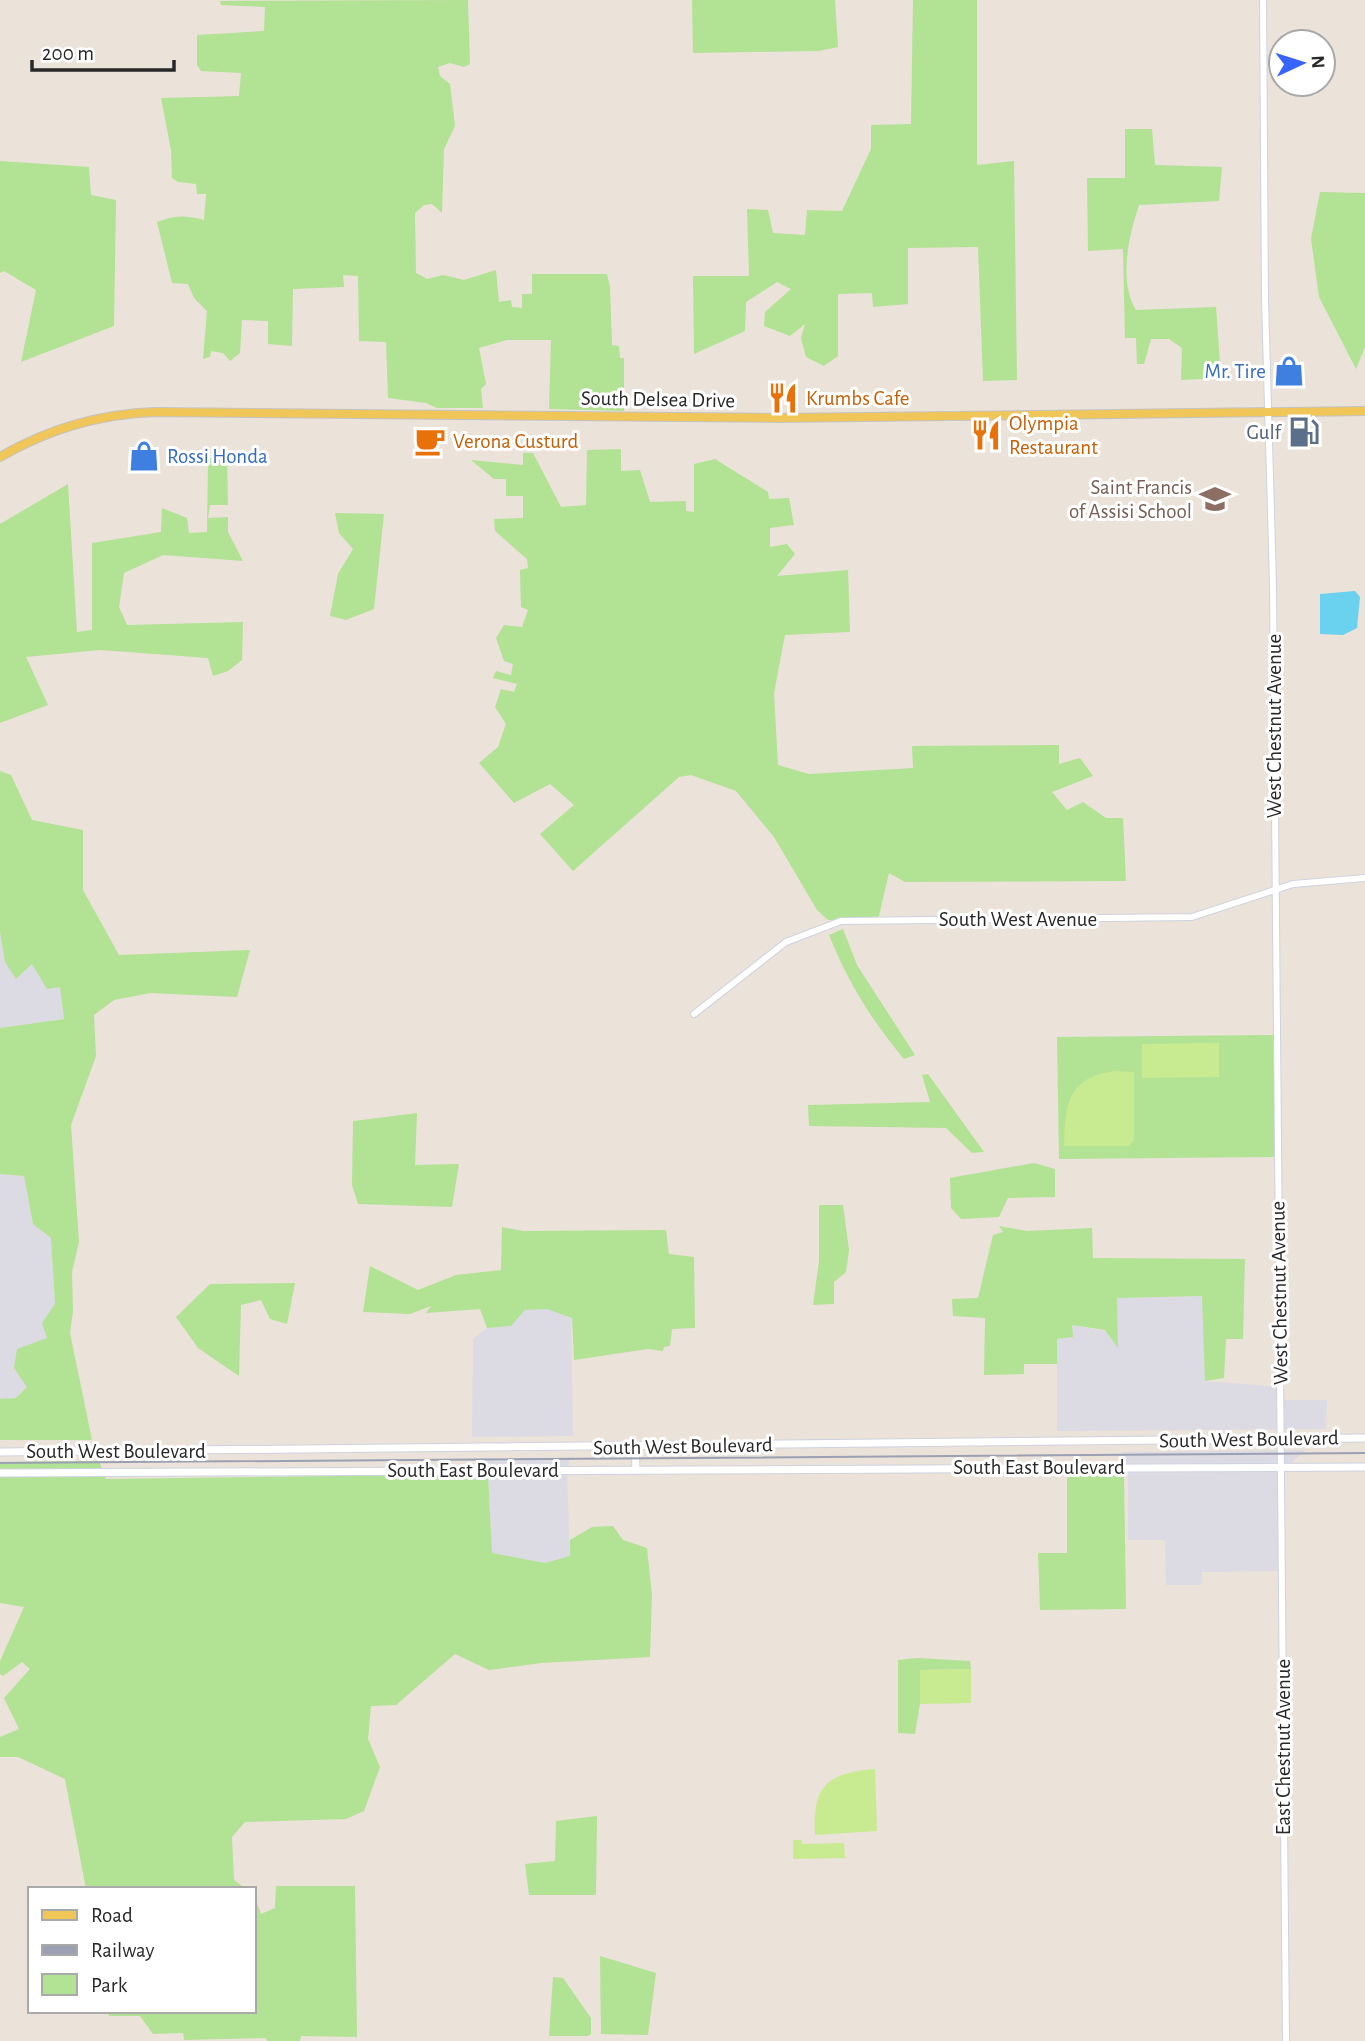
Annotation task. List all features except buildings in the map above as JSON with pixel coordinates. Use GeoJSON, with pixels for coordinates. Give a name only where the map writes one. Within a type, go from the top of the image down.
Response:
{"type":"FeatureCollection","features":[{"type":"Feature","properties":{"kind":"main road","name":"South Delsea Drive"},"geometry":{"type":"LineString","coordinates":[[0,457],[67,426],[124,414],[155,412],[776,418],[1365,411]]}},
{"type":"Feature","properties":{"kind":"main road","name":"South West Boulevard"},"geometry":{"type":"LineString","coordinates":[[0,1452],[1365,1438]]}},
{"type":"Feature","properties":{"kind":"main road"},"geometry":{"type":"LineString","coordinates":[[635,1446],[636,1469]]}},
{"type":"Feature","properties":{"kind":"main road","name":"South East Boulevard"},"geometry":{"type":"LineString","coordinates":[[0,1473],[1365,1466]]}},
{"type":"Feature","properties":{"kind":"street","name":"West Chestnut Avenue"},"geometry":{"type":"LineString","coordinates":[[1263,0],[1267,413],[1272,493],[1281,1453]]}},
{"type":"Feature","properties":{"kind":"street","name":"South West Avenue"},"geometry":{"type":"LineString","coordinates":[[694,1014],[786,942],[841,921],[1192,917],[1276,888],[1308,881],[1365,878]]}},
{"type":"Feature","properties":{"kind":"street","name":"East Chestnut Avenue"},"geometry":{"type":"LineString","coordinates":[[1281,1453],[1286,2041]]}},
{"type":"Feature","properties":{"kind":"shaded area"},"geometry":{"type":"Polygon","coordinates":[[[0,932],[5,962],[17,979],[32,964],[60,987],[64,1019],[0,1028],[0,932]]]}},
{"type":"Feature","properties":{"kind":"shaded area"},"geometry":{"type":"Polygon","coordinates":[[[0,1174],[24,1176],[33,1224],[51,1238],[55,1304],[42,1323],[47,1338],[27,1387],[16,1398],[0,1399],[0,1174]]]}},
{"type":"Feature","properties":{"kind":"shaded area"},"geometry":{"type":"Polygon","coordinates":[[[1203,1296],[1205,1381],[1281,1387],[1282,1400],[1327,1400],[1326,1429],[1057,1431],[1057,1339],[1072,1337],[1072,1325],[1105,1331],[1118,1347],[1117,1298],[1203,1296]]]}},
{"type":"Feature","properties":{"kind":"shaded area"},"geometry":{"type":"Polygon","coordinates":[[[571,1306],[573,1436],[472,1437],[473,1339],[487,1328],[511,1326],[524,1310],[571,1306]]]}},
{"type":"Feature","properties":{"kind":"shaded area"},"geometry":{"type":"Polygon","coordinates":[[[1306,1450],[1281,1471],[1282,1571],[1202,1572],[1201,1585],[1166,1585],[1165,1540],[1128,1540],[1128,1469],[1121,1452],[1306,1450]]]}},
{"type":"Feature","properties":{"kind":"shaded area"},"geometry":{"type":"Polygon","coordinates":[[[480,1458],[570,1458],[567,1473],[570,1556],[545,1563],[492,1553],[488,1474],[480,1458]]]}},
{"type":"Feature","properties":{"kind":"green space"},"geometry":{"type":"Polygon","coordinates":[[[468,0],[470,64],[464,67],[450,63],[438,67],[440,76],[450,84],[455,126],[444,149],[442,213],[432,204],[424,205],[415,213],[416,273],[427,279],[443,275],[464,280],[496,270],[499,302],[511,300],[512,307],[522,308],[522,294],[532,294],[532,274],[607,274],[612,345],[619,346],[620,358],[624,358],[624,411],[549,409],[551,340],[507,340],[479,348],[486,384],[481,389],[483,408],[437,408],[426,403],[388,398],[386,342],[359,341],[358,276],[343,275],[344,287],[293,289],[292,346],[268,344],[268,321],[242,320],[240,353],[230,361],[223,353],[211,351],[210,357],[203,359],[207,311],[194,298],[188,284],[172,283],[157,222],[181,216],[204,220],[206,194],[197,194],[196,184],[178,182],[172,178],[171,150],[161,98],[239,96],[241,73],[201,71],[197,65],[197,35],[264,31],[265,7],[221,5],[220,1],[468,0]]]}},
{"type":"Feature","properties":{"kind":"green space"},"geometry":{"type":"Polygon","coordinates":[[[692,0],[835,0],[838,47],[819,51],[693,53],[692,0]]]}},
{"type":"Feature","properties":{"kind":"green space"},"geometry":{"type":"Polygon","coordinates":[[[913,0],[977,0],[977,165],[1014,161],[1017,380],[983,381],[978,247],[908,248],[908,304],[873,307],[872,293],[838,294],[838,356],[824,366],[806,357],[801,338],[805,324],[790,336],[764,326],[765,312],[791,289],[777,282],[746,302],[745,331],[694,354],[693,276],[749,276],[747,209],[768,210],[773,233],[805,235],[807,210],[842,211],[871,149],[871,125],[911,124],[913,0]]]}},
{"type":"Feature","properties":{"kind":"green space"},"geometry":{"type":"Polygon","coordinates":[[[1125,129],[1152,129],[1155,165],[1222,167],[1219,201],[1139,205],[1129,244],[1126,272],[1127,286],[1136,310],[1216,307],[1221,378],[1181,380],[1182,348],[1169,339],[1151,339],[1144,364],[1137,364],[1136,338],[1125,338],[1123,249],[1088,251],[1087,178],[1125,178],[1125,129]]]}},
{"type":"Feature","properties":{"kind":"green space"},"geometry":{"type":"Polygon","coordinates":[[[0,161],[89,167],[91,195],[116,200],[114,326],[21,362],[36,290],[4,271],[0,273],[0,161]]]}},
{"type":"Feature","properties":{"kind":"green space"},"geometry":{"type":"Polygon","coordinates":[[[1320,192],[1365,193],[1365,347],[1356,369],[1319,297],[1311,239],[1320,192]]]}},
{"type":"Feature","properties":{"kind":"green space"},"geometry":{"type":"Polygon","coordinates":[[[621,449],[621,471],[640,470],[650,502],[686,501],[686,511],[694,512],[694,464],[715,459],[768,492],[769,499],[789,498],[794,525],[770,528],[770,547],[787,544],[795,554],[777,576],[848,570],[850,632],[785,635],[774,693],[778,765],[809,774],[913,768],[912,746],[1059,745],[1059,764],[1080,758],[1093,776],[1052,792],[1067,810],[1083,802],[1106,818],[1123,818],[1126,881],[905,882],[889,873],[878,920],[828,920],[817,910],[774,837],[736,791],[691,775],[679,777],[573,871],[540,834],[574,805],[550,784],[514,803],[479,763],[498,747],[506,724],[495,707],[501,689],[514,692],[517,684],[493,678],[496,671],[511,675],[513,664],[504,661],[496,638],[504,625],[522,627],[528,610],[521,607],[520,570],[528,568],[527,559],[495,531],[494,519],[523,518],[523,496],[506,496],[506,479],[494,479],[471,460],[523,465],[523,453],[533,453],[561,507],[586,505],[587,450],[621,449]]]}},
{"type":"Feature","properties":{"kind":"green space"},"geometry":{"type":"Polygon","coordinates":[[[208,458],[227,460],[228,505],[210,505],[208,518],[228,517],[228,532],[243,561],[163,555],[124,573],[119,607],[127,625],[243,622],[242,660],[228,671],[213,676],[208,658],[100,650],[26,657],[48,705],[0,723],[0,524],[68,484],[77,632],[92,630],[92,543],[161,532],[162,508],[187,518],[189,533],[207,532],[208,458]]]}},
{"type":"Feature","properties":{"kind":"green space"},"geometry":{"type":"Polygon","coordinates":[[[335,513],[384,514],[374,609],[346,620],[330,616],[338,574],[353,549],[339,533],[335,513]]]}},
{"type":"Feature","properties":{"kind":"green space"},"geometry":{"type":"Polygon","coordinates":[[[0,771],[11,775],[32,820],[83,830],[83,890],[119,955],[250,950],[237,997],[150,993],[114,1000],[94,1015],[96,1056],[71,1125],[79,1242],[72,1272],[73,1312],[70,1333],[92,1440],[0,1440],[0,1399],[16,1398],[27,1387],[14,1368],[17,1349],[47,1338],[42,1323],[55,1304],[51,1238],[33,1224],[24,1176],[0,1174],[0,1028],[64,1019],[60,987],[47,989],[32,964],[16,979],[5,962],[0,932],[0,771]]]}},
{"type":"Feature","properties":{"kind":"green space"},"geometry":{"type":"Polygon","coordinates":[[[843,929],[857,965],[915,1055],[904,1059],[871,1015],[853,985],[829,935],[843,929]]]}},
{"type":"Feature","properties":{"kind":"green space"},"geometry":{"type":"Polygon","coordinates":[[[1278,1035],[1279,1157],[1059,1159],[1057,1037],[1278,1035]]]}},
{"type":"Feature","properties":{"kind":"green space"},"geometry":{"type":"Polygon","coordinates":[[[1219,1043],[1219,1077],[1142,1078],[1142,1044],[1219,1043]]]}},
{"type":"Feature","properties":{"kind":"green space"},"geometry":{"type":"Polygon","coordinates":[[[1116,1071],[1134,1072],[1134,1140],[1129,1146],[1064,1146],[1068,1105],[1078,1086],[1087,1079],[1116,1071]]]}},
{"type":"Feature","properties":{"kind":"green space"},"geometry":{"type":"Polygon","coordinates":[[[928,1074],[984,1152],[972,1153],[946,1128],[809,1126],[808,1105],[930,1102],[922,1075],[928,1074]]]}},
{"type":"Feature","properties":{"kind":"green space"},"geometry":{"type":"Polygon","coordinates":[[[417,1113],[415,1165],[459,1164],[452,1207],[358,1204],[352,1185],[353,1121],[417,1113]]]}},
{"type":"Feature","properties":{"kind":"green space"},"geometry":{"type":"Polygon","coordinates":[[[1034,1163],[1055,1169],[1055,1197],[1008,1198],[999,1217],[961,1219],[951,1208],[950,1178],[1034,1163]]]}},
{"type":"Feature","properties":{"kind":"green space"},"geometry":{"type":"Polygon","coordinates":[[[819,1205],[843,1205],[849,1250],[846,1272],[834,1282],[834,1304],[813,1305],[819,1261],[819,1205]]]}},
{"type":"Feature","properties":{"kind":"green space"},"geometry":{"type":"Polygon","coordinates":[[[999,1226],[1027,1231],[1092,1228],[1093,1258],[1245,1259],[1243,1339],[1226,1339],[1224,1378],[1205,1381],[1202,1296],[1117,1298],[1118,1348],[1105,1330],[1072,1325],[1073,1337],[1057,1339],[1057,1364],[1024,1364],[1024,1374],[984,1375],[985,1318],[953,1316],[952,1299],[978,1298],[993,1235],[1003,1232],[999,1226]]]}},
{"type":"Feature","properties":{"kind":"green space"},"geometry":{"type":"Polygon","coordinates":[[[502,1227],[523,1231],[666,1230],[669,1254],[694,1257],[695,1328],[672,1329],[670,1346],[664,1347],[663,1351],[648,1349],[574,1360],[572,1318],[547,1309],[525,1310],[511,1326],[487,1328],[480,1309],[426,1313],[431,1306],[410,1314],[363,1312],[370,1266],[418,1290],[456,1275],[501,1270],[502,1227]]]}},
{"type":"Feature","properties":{"kind":"green space"},"geometry":{"type":"Polygon","coordinates":[[[295,1283],[287,1324],[270,1319],[261,1300],[241,1305],[239,1376],[198,1348],[176,1317],[210,1284],[295,1283]]]}},
{"type":"Feature","properties":{"kind":"green space"},"geometry":{"type":"Polygon","coordinates":[[[99,1461],[106,1479],[488,1474],[492,1553],[545,1563],[570,1556],[570,1540],[592,1527],[613,1526],[623,1540],[647,1548],[652,1595],[650,1657],[541,1663],[489,1670],[455,1654],[396,1705],[371,1706],[368,1739],[380,1767],[364,1811],[346,1819],[245,1822],[232,1837],[234,1880],[243,1887],[86,1887],[65,1779],[18,1757],[0,1757],[0,1737],[19,1729],[4,1698],[30,1669],[22,1662],[3,1676],[0,1674],[0,1661],[24,1607],[0,1603],[0,1462],[99,1461]]]}},
{"type":"Feature","properties":{"kind":"green space"},"geometry":{"type":"Polygon","coordinates":[[[1067,1474],[1124,1474],[1126,1609],[1040,1610],[1038,1553],[1067,1553],[1067,1474]]]}},
{"type":"Feature","properties":{"kind":"green space"},"geometry":{"type":"Polygon","coordinates":[[[917,1658],[970,1661],[971,1669],[920,1670],[920,1704],[915,1734],[898,1733],[898,1660],[917,1658]]]}},
{"type":"Feature","properties":{"kind":"green space"},"geometry":{"type":"Polygon","coordinates":[[[971,1669],[971,1703],[920,1704],[920,1670],[971,1669]]]}},
{"type":"Feature","properties":{"kind":"green space"},"geometry":{"type":"Polygon","coordinates":[[[875,1769],[877,1831],[815,1835],[816,1805],[826,1785],[845,1774],[875,1769]]]}},
{"type":"Feature","properties":{"kind":"green space"},"geometry":{"type":"Polygon","coordinates":[[[597,1816],[596,1895],[529,1895],[525,1864],[555,1861],[556,1821],[597,1816]]]}},
{"type":"Feature","properties":{"kind":"green space"},"geometry":{"type":"Polygon","coordinates":[[[793,1840],[802,1840],[802,1844],[844,1843],[845,1858],[793,1859],[793,1840]]]}},
{"type":"Feature","properties":{"kind":"green space"},"geometry":{"type":"Polygon","coordinates":[[[276,1886],[355,1886],[357,2037],[301,2036],[300,2041],[267,2041],[266,2038],[184,2040],[183,2033],[153,2034],[140,2016],[109,2016],[108,2013],[256,2013],[256,1900],[261,1914],[275,1908],[276,1886]]]}},
{"type":"Feature","properties":{"kind":"green space"},"geometry":{"type":"Polygon","coordinates":[[[600,1956],[656,1973],[648,2035],[601,2034],[600,1956]]]}},
{"type":"Feature","properties":{"kind":"green space"},"geometry":{"type":"Polygon","coordinates":[[[553,1977],[563,1978],[591,2018],[591,2034],[588,2036],[549,2036],[553,1977]]]}},
{"type":"Feature","properties":{"kind":"water"},"geometry":{"type":"Polygon","coordinates":[[[1355,591],[1360,597],[1357,628],[1343,635],[1320,634],[1320,594],[1355,591]]]}},
{"type":"Feature","properties":{"kind":"railway"},"geometry":{"type":"LineString","coordinates":[[0,1463],[1365,1453]]}},
{"type":"Feature","properties":{"kind":"place","name":"Mr. Tire"},"geometry":{"type":"Point","coordinates":[1289,371]}},
{"type":"Feature","properties":{"kind":"place","name":"Krumbs Cafe"},"geometry":{"type":"Point","coordinates":[783,398]}},
{"type":"Feature","properties":{"kind":"place","name":"Gulf"},"geometry":{"type":"Point","coordinates":[1304,432]}},
{"type":"Feature","properties":{"kind":"place","name":"Olympia Restaurant"},"geometry":{"type":"Point","coordinates":[986,435]}},
{"type":"Feature","properties":{"kind":"place","name":"Verona Custurd"},"geometry":{"type":"Point","coordinates":[430,441]}},
{"type":"Feature","properties":{"kind":"place","name":"Rossi Honda"},"geometry":{"type":"Point","coordinates":[144,456]}},
{"type":"Feature","properties":{"kind":"place","name":"Saint Francis of Assisi School"},"geometry":{"type":"Point","coordinates":[1215,499]}}]}
